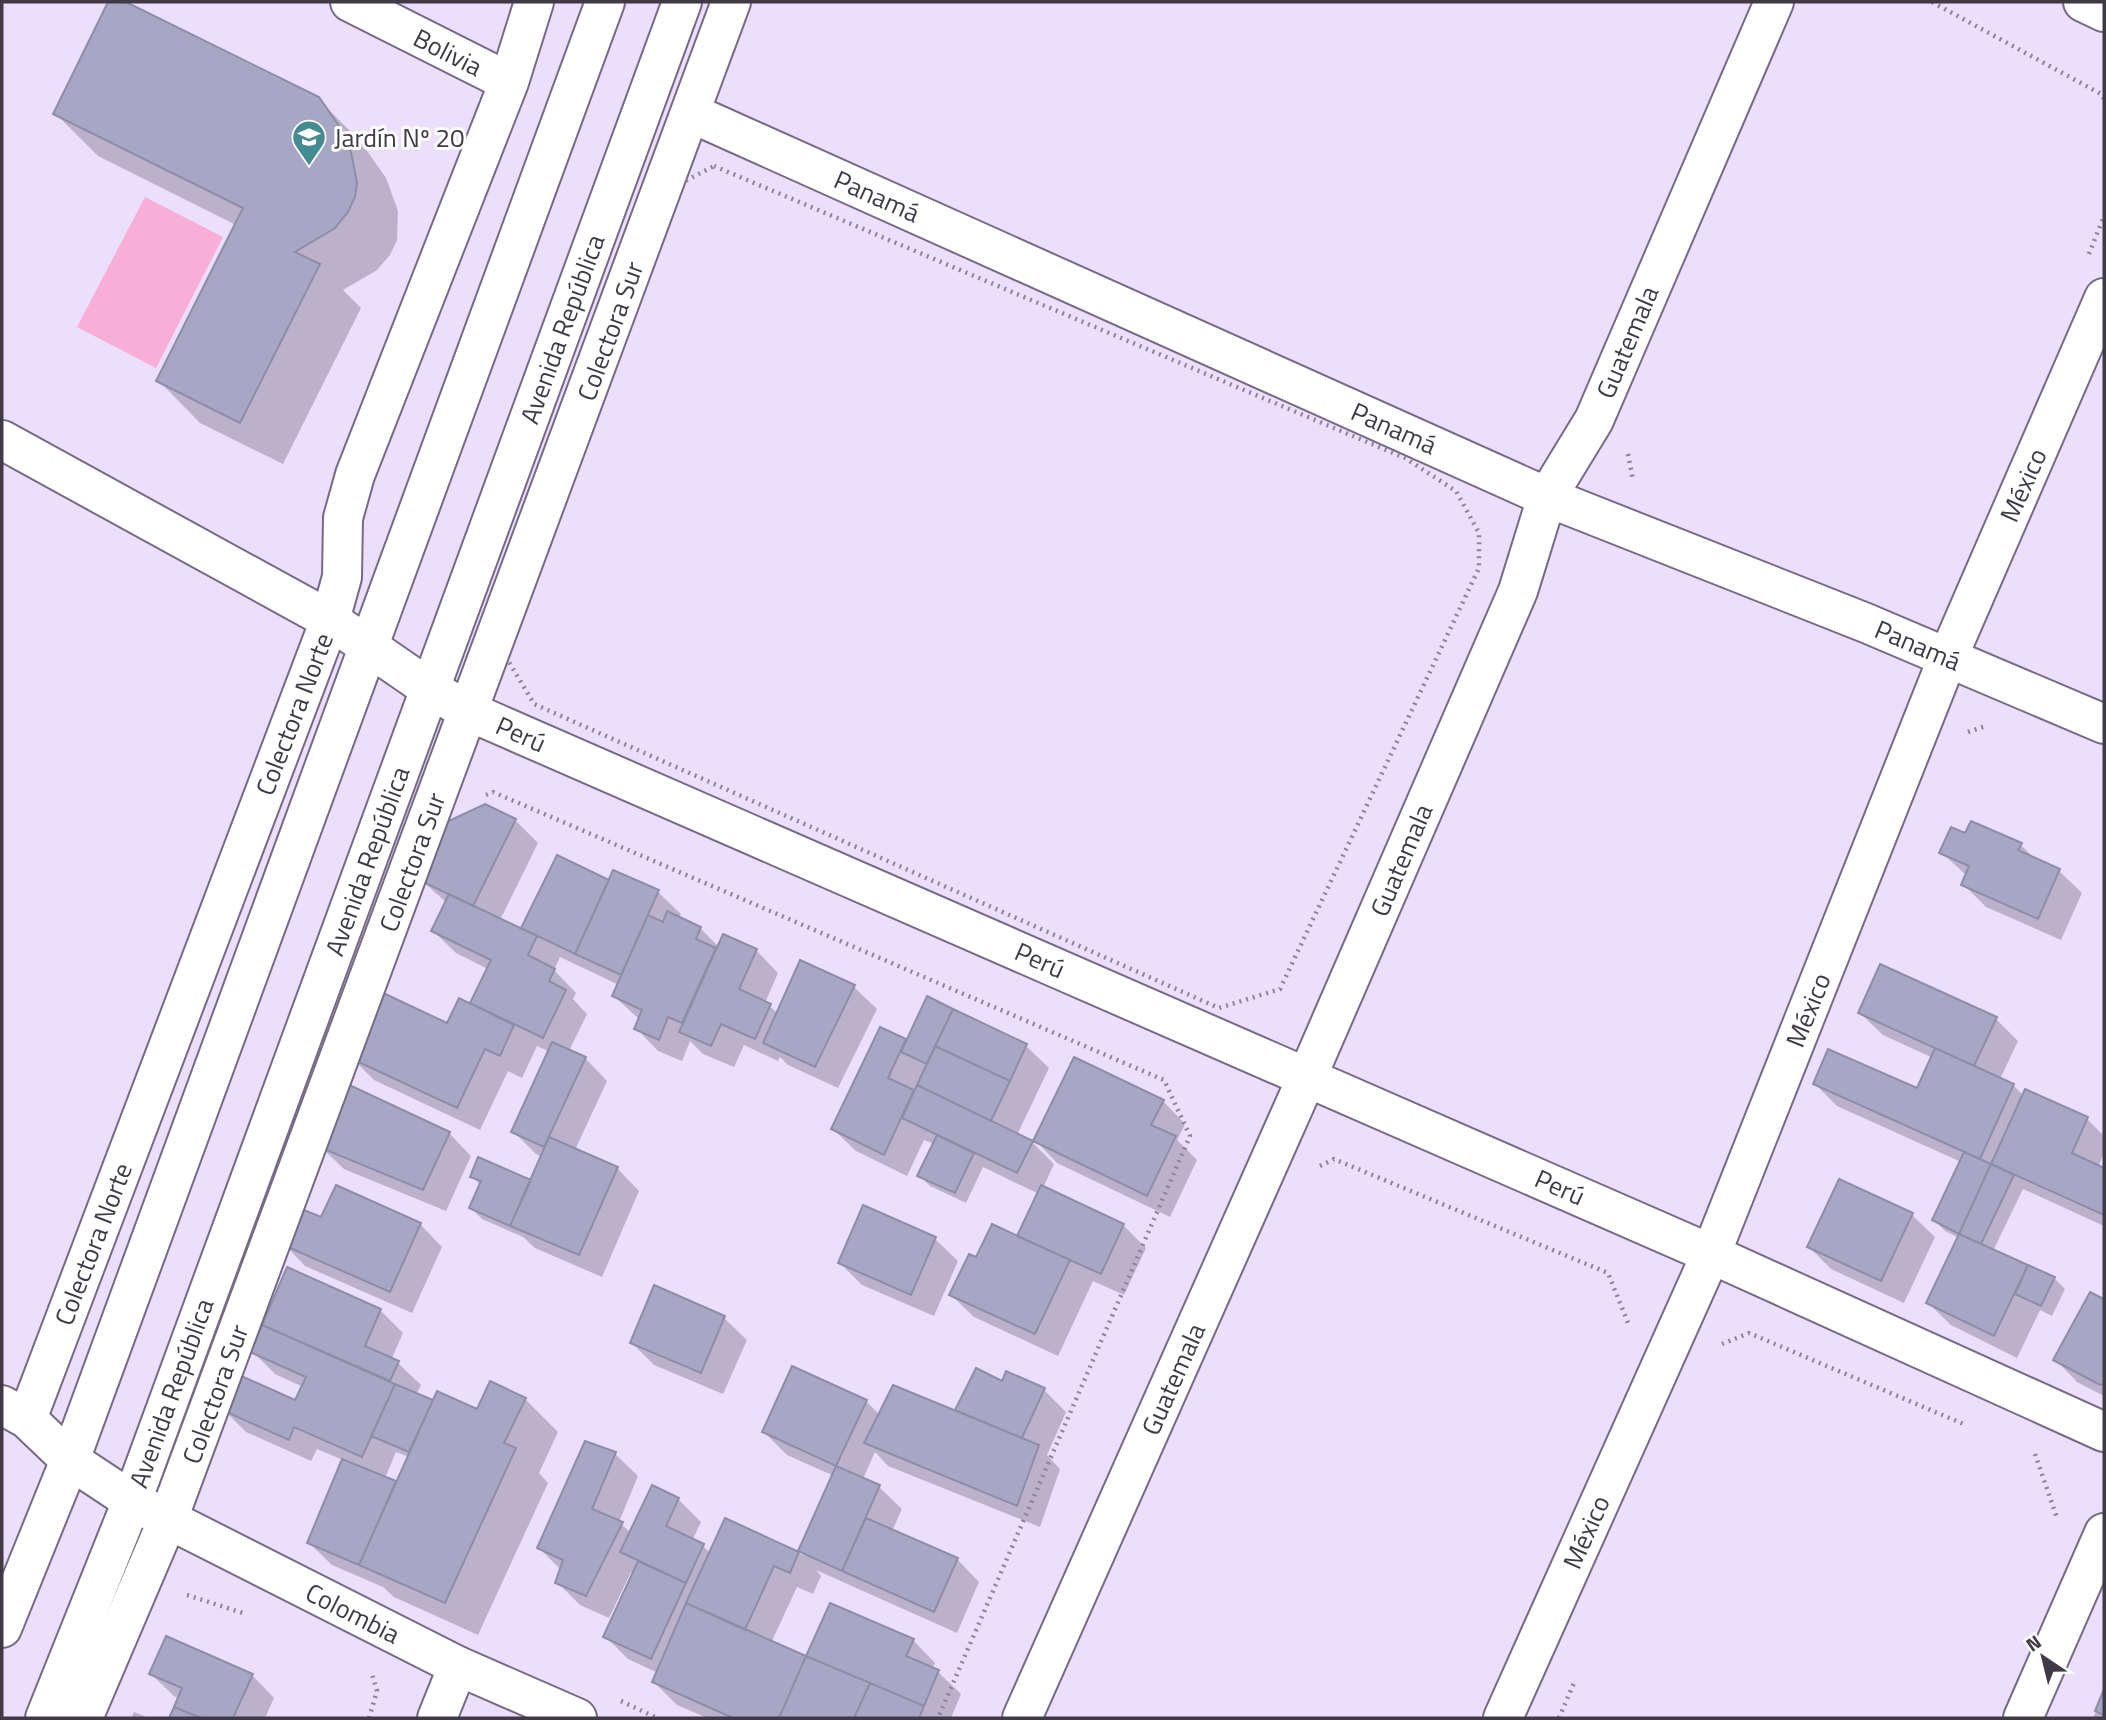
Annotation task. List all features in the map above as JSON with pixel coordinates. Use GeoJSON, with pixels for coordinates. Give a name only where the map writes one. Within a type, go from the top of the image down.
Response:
{"type":"FeatureCollection","features":[{"type":"Feature","properties":{"kind":"street","name":"Bolivia"},"geometry":{"type":"LineString","coordinates":[[350,2],[509,82]]}},
{"type":"Feature","properties":{"kind":"street","name":"Colectora Norte"},"geometry":{"type":"LineString","coordinates":[[14,1412],[330,620],[342,577],[343,518],[355,475],[509,82],[534,2]]}},
{"type":"Feature","properties":{"kind":"street"},"geometry":{"type":"LineString","coordinates":[[2,1629],[70,1460],[605,2]]}},
{"type":"Feature","properties":{"kind":"street","name":"Avenida República"},"geometry":{"type":"LineString","coordinates":[[46,1718],[132,1501],[682,2]]}},
{"type":"Feature","properties":{"kind":"street","name":"Colectora Sur"},"geometry":{"type":"LineString","coordinates":[[83,1718],[169,1518],[731,2]]}},
{"type":"Feature","properties":{"kind":"street","name":"Guatemala"},"geometry":{"type":"LineString","coordinates":[[1022,1718],[1307,1077],[1517,591],[1547,497],[1594,421],[1774,2]]}},
{"type":"Feature","properties":{"kind":"street"},"geometry":{"type":"LineString","coordinates":[[2082,2],[2104,12]]}},
{"type":"Feature","properties":{"kind":"street","name":"Panamá"},"geometry":{"type":"LineString","coordinates":[[691,113],[1547,497],[1948,657],[2104,724]]}},
{"type":"Feature","properties":{"kind":"street","name":"México"},"geometry":{"type":"LineString","coordinates":[[1503,1718],[1711,1254],[1948,657],[2104,298]]}},
{"type":"Feature","properties":{"kind":"street","name":"Perú"},"geometry":{"type":"LineString","coordinates":[[2,440],[330,620],[430,689],[468,711],[1711,1254],[2104,1432]]}},
{"type":"Feature","properties":{"kind":"street"},"geometry":{"type":"LineString","coordinates":[[14,1412],[70,1460]]}},
{"type":"Feature","properties":{"kind":"street","name":"Colombia"},"geometry":{"type":"LineString","coordinates":[[70,1460],[132,1501],[458,1666],[577,1718]]}},
{"type":"Feature","properties":{"kind":"street"},"geometry":{"type":"LineString","coordinates":[[2022,1718],[2104,1533]]}},
{"type":"Feature","properties":{"kind":"street"},"geometry":{"type":"LineString","coordinates":[[437,1718],[458,1666]]}},
{"type":"Feature","properties":{"kind":"path"},"geometry":{"type":"LineString","coordinates":[[1932,2],[2101,94],[2104,99]]}},
{"type":"Feature","properties":{"kind":"path"},"geometry":{"type":"LineString","coordinates":[[714,166],[1405,458],[1456,491],[1479,533],[1479,568],[1280,989],[1219,1008],[534,704],[496,639],[662,193],[714,166]]}},
{"type":"Feature","properties":{"kind":"path"},"geometry":{"type":"LineString","coordinates":[[1628,452],[1635,493]]}},
{"type":"Feature","properties":{"kind":"path"},"geometry":{"type":"LineString","coordinates":[[1961,734],[1993,723]]}},
{"type":"Feature","properties":{"kind":"path"},"geometry":{"type":"LineString","coordinates":[[481,798],[493,792],[1164,1080],[1190,1136],[938,1718]]}},
{"type":"Feature","properties":{"kind":"path"},"geometry":{"type":"LineString","coordinates":[[1314,1168],[1334,1159],[1608,1273],[1631,1330]]}},
{"type":"Feature","properties":{"kind":"path"},"geometry":{"type":"LineString","coordinates":[[1715,1346],[1748,1333],[1973,1428]]}},
{"type":"Feature","properties":{"kind":"path"},"geometry":{"type":"LineString","coordinates":[[2024,1449],[2036,1455],[2059,1523]]}},
{"type":"Feature","properties":{"kind":"path"},"geometry":{"type":"LineString","coordinates":[[179,1592],[255,1618]]}},
{"type":"Feature","properties":{"kind":"path"},"geometry":{"type":"LineString","coordinates":[[369,1663],[377,1691],[369,1718]]}},
{"type":"Feature","properties":{"kind":"path"},"geometry":{"type":"LineString","coordinates":[[1559,1718],[1576,1680]]}},
{"type":"Feature","properties":{"kind":"path"},"geometry":{"type":"LineString","coordinates":[[620,1701],[657,1718]]}},
{"type":"Feature","properties":{"kind":"shaded area"},"geometry":{"type":"Polygon","coordinates":[[[145,197],[223,237],[156,368],[77,327],[145,197]]]}},
{"type":"Feature","properties":{"kind":"building"},"geometry":{"type":"Polygon","coordinates":[[[108,2],[126,2],[319,97],[344,133],[351,152],[357,183],[355,197],[348,212],[335,228],[295,252],[320,264],[240,423],[156,381],[243,208],[53,114],[108,2]]]}},
{"type":"Feature","properties":{"kind":"building"},"geometry":{"type":"Polygon","coordinates":[[[485,804],[516,819],[473,906],[417,879],[440,825],[485,804]]]}},
{"type":"Feature","properties":{"kind":"building"},"geometry":{"type":"Polygon","coordinates":[[[1971,821],[2022,843],[2018,850],[2060,869],[2038,919],[1961,885],[1969,866],[1939,853],[1951,827],[1965,833],[1971,821]]]}},
{"type":"Feature","properties":{"kind":"building"},"geometry":{"type":"Polygon","coordinates":[[[557,855],[609,880],[575,954],[521,928],[557,855]]]}},
{"type":"Feature","properties":{"kind":"building"},"geometry":{"type":"Polygon","coordinates":[[[613,870],[659,890],[621,975],[575,954],[613,870]]]}},
{"type":"Feature","properties":{"kind":"building"},"geometry":{"type":"Polygon","coordinates":[[[449,894],[537,936],[528,955],[555,969],[549,981],[566,990],[543,1038],[470,1003],[491,960],[431,931],[449,894]]]}},
{"type":"Feature","properties":{"kind":"building"},"geometry":{"type":"Polygon","coordinates":[[[667,911],[701,927],[696,939],[716,948],[682,1023],[668,1017],[659,1040],[634,1029],[642,1010],[612,996],[648,915],[663,922],[667,911]]]}},
{"type":"Feature","properties":{"kind":"building"},"geometry":{"type":"Polygon","coordinates":[[[723,934],[757,949],[739,989],[771,1004],[755,1039],[721,1024],[711,1046],[679,1032],[723,934]]]}},
{"type":"Feature","properties":{"kind":"building"},"geometry":{"type":"Polygon","coordinates":[[[800,960],[855,985],[815,1067],[763,1043],[800,960]]]}},
{"type":"Feature","properties":{"kind":"building"},"geometry":{"type":"Polygon","coordinates":[[[1880,964],[1997,1017],[1974,1066],[1858,1013],[1880,964]]]}},
{"type":"Feature","properties":{"kind":"building"},"geometry":{"type":"Polygon","coordinates":[[[381,992],[447,1023],[459,998],[514,1025],[500,1056],[485,1049],[457,1108],[350,1058],[381,992]]]}},
{"type":"Feature","properties":{"kind":"building"},"geometry":{"type":"Polygon","coordinates":[[[927,996],[953,1009],[927,1064],[901,1052],[927,996]]]}},
{"type":"Feature","properties":{"kind":"building"},"geometry":{"type":"Polygon","coordinates":[[[953,1009],[1027,1044],[1010,1081],[935,1046],[953,1009]]]}},
{"type":"Feature","properties":{"kind":"building"},"geometry":{"type":"Polygon","coordinates":[[[880,1027],[906,1039],[888,1078],[914,1090],[884,1155],[831,1129],[880,1027]]]}},
{"type":"Feature","properties":{"kind":"building"},"geometry":{"type":"Polygon","coordinates":[[[552,1042],[586,1057],[544,1147],[511,1132],[552,1042]]]}},
{"type":"Feature","properties":{"kind":"building"},"geometry":{"type":"Polygon","coordinates":[[[935,1046],[1010,1081],[991,1121],[917,1085],[935,1046]]]}},
{"type":"Feature","properties":{"kind":"building"},"geometry":{"type":"Polygon","coordinates":[[[1935,1048],[2014,1084],[1980,1159],[1813,1084],[1828,1049],[1917,1088],[1935,1048]]]}},
{"type":"Feature","properties":{"kind":"building"},"geometry":{"type":"Polygon","coordinates":[[[1074,1057],[1164,1100],[1151,1125],[1176,1136],[1147,1196],[1033,1141],[1074,1057]]]}},
{"type":"Feature","properties":{"kind":"building"},"geometry":{"type":"Polygon","coordinates":[[[345,1083],[450,1132],[423,1190],[319,1147],[345,1083]]]}},
{"type":"Feature","properties":{"kind":"building"},"geometry":{"type":"Polygon","coordinates":[[[917,1085],[1033,1141],[1017,1173],[902,1118],[917,1085]]]}},
{"type":"Feature","properties":{"kind":"building"},"geometry":{"type":"Polygon","coordinates":[[[2025,1089],[2088,1117],[2072,1153],[2104,1168],[2104,1215],[1991,1164],[2025,1089]]]}},
{"type":"Feature","properties":{"kind":"building"},"geometry":{"type":"Polygon","coordinates":[[[937,1135],[974,1153],[955,1193],[917,1176],[937,1135]]]}},
{"type":"Feature","properties":{"kind":"building"},"geometry":{"type":"Polygon","coordinates":[[[549,1137],[618,1167],[579,1255],[510,1226],[549,1137]]]}},
{"type":"Feature","properties":{"kind":"building"},"geometry":{"type":"Polygon","coordinates":[[[1964,1152],[1991,1164],[1959,1234],[1932,1220],[1964,1152]]]}},
{"type":"Feature","properties":{"kind":"building"},"geometry":{"type":"Polygon","coordinates":[[[478,1157],[531,1180],[510,1226],[469,1208],[481,1181],[470,1177],[478,1157]]]}},
{"type":"Feature","properties":{"kind":"building"},"geometry":{"type":"Polygon","coordinates":[[[1991,1164],[2014,1175],[1981,1244],[1959,1234],[1991,1164]]]}},
{"type":"Feature","properties":{"kind":"building"},"geometry":{"type":"Polygon","coordinates":[[[1839,1179],[1913,1213],[1881,1281],[1807,1247],[1839,1179]]]}},
{"type":"Feature","properties":{"kind":"building"},"geometry":{"type":"Polygon","coordinates":[[[336,1185],[421,1223],[390,1292],[281,1244],[297,1207],[321,1217],[336,1185]]]}},
{"type":"Feature","properties":{"kind":"building"},"geometry":{"type":"Polygon","coordinates":[[[1041,1185],[1124,1224],[1101,1274],[1017,1236],[1041,1185]]]}},
{"type":"Feature","properties":{"kind":"building"},"geometry":{"type":"Polygon","coordinates":[[[863,1205],[936,1237],[911,1295],[838,1263],[863,1205]]]}},
{"type":"Feature","properties":{"kind":"building"},"geometry":{"type":"Polygon","coordinates":[[[992,1224],[1070,1260],[1035,1334],[949,1295],[969,1254],[976,1257],[992,1224]]]}},
{"type":"Feature","properties":{"kind":"building"},"geometry":{"type":"Polygon","coordinates":[[[1959,1234],[2028,1265],[1994,1336],[1926,1303],[1959,1234]]]}},
{"type":"Feature","properties":{"kind":"building"},"geometry":{"type":"Polygon","coordinates":[[[2028,1265],[2055,1277],[2041,1306],[2015,1294],[2028,1265]]]}},
{"type":"Feature","properties":{"kind":"building"},"geometry":{"type":"Polygon","coordinates":[[[287,1267],[381,1309],[365,1346],[399,1361],[390,1381],[262,1325],[287,1267]]]}},
{"type":"Feature","properties":{"kind":"building"},"geometry":{"type":"Polygon","coordinates":[[[654,1285],[725,1316],[701,1373],[630,1343],[654,1285]]]}},
{"type":"Feature","properties":{"kind":"building"},"geometry":{"type":"Polygon","coordinates":[[[2090,1292],[2104,1299],[2104,1384],[2100,1385],[2053,1360],[2090,1292]]]}},
{"type":"Feature","properties":{"kind":"building"},"geometry":{"type":"Polygon","coordinates":[[[262,1325],[395,1384],[362,1457],[294,1427],[289,1440],[222,1410],[237,1374],[295,1400],[306,1377],[250,1352],[262,1325]]]}},
{"type":"Feature","properties":{"kind":"building"},"geometry":{"type":"Polygon","coordinates":[[[792,1366],[867,1400],[836,1466],[762,1432],[792,1366]]]}},
{"type":"Feature","properties":{"kind":"building"},"geometry":{"type":"Polygon","coordinates":[[[976,1368],[1002,1381],[1006,1371],[1045,1388],[1022,1438],[955,1410],[976,1368]]]}},
{"type":"Feature","properties":{"kind":"building"},"geometry":{"type":"Polygon","coordinates":[[[490,1381],[526,1398],[504,1443],[516,1448],[445,1603],[359,1565],[437,1391],[477,1409],[490,1381]]]}},
{"type":"Feature","properties":{"kind":"building"},"geometry":{"type":"Polygon","coordinates":[[[395,1384],[433,1400],[409,1452],[371,1436],[395,1384]]]}},
{"type":"Feature","properties":{"kind":"building"},"geometry":{"type":"Polygon","coordinates":[[[893,1385],[1039,1445],[1017,1506],[864,1443],[893,1385]]]}},
{"type":"Feature","properties":{"kind":"building"},"geometry":{"type":"Polygon","coordinates":[[[585,1441],[616,1452],[592,1509],[623,1522],[586,1596],[555,1583],[563,1560],[537,1548],[585,1441]]]}},
{"type":"Feature","properties":{"kind":"building"},"geometry":{"type":"Polygon","coordinates":[[[342,1459],[396,1481],[359,1565],[307,1543],[342,1459]]]}},
{"type":"Feature","properties":{"kind":"building"},"geometry":{"type":"Polygon","coordinates":[[[836,1466],[880,1485],[842,1571],[798,1551],[836,1466]]]}},
{"type":"Feature","properties":{"kind":"building"},"geometry":{"type":"Polygon","coordinates":[[[652,1485],[679,1498],[666,1526],[704,1544],[686,1583],[620,1552],[652,1485]]]}},
{"type":"Feature","properties":{"kind":"building"},"geometry":{"type":"Polygon","coordinates":[[[725,1518],[799,1552],[790,1573],[774,1566],[745,1630],[686,1603],[725,1518]]]}},
{"type":"Feature","properties":{"kind":"building"},"geometry":{"type":"Polygon","coordinates":[[[866,1518],[958,1558],[934,1612],[842,1571],[866,1518]]]}},
{"type":"Feature","properties":{"kind":"building"},"geometry":{"type":"Polygon","coordinates":[[[638,1561],[686,1583],[651,1659],[603,1637],[638,1561]]]}},
{"type":"Feature","properties":{"kind":"building"},"geometry":{"type":"Polygon","coordinates":[[[686,1603],[806,1656],[779,1718],[733,1718],[652,1682],[686,1603]]]}},
{"type":"Feature","properties":{"kind":"building"},"geometry":{"type":"Polygon","coordinates":[[[830,1603],[914,1639],[906,1656],[939,1670],[924,1706],[806,1656],[830,1603]]]}},
{"type":"Feature","properties":{"kind":"building"},"geometry":{"type":"Polygon","coordinates":[[[166,1636],[253,1674],[233,1718],[201,1718],[174,1707],[182,1688],[149,1674],[166,1636]]]}},
{"type":"Feature","properties":{"kind":"building"},"geometry":{"type":"Polygon","coordinates":[[[806,1656],[870,1683],[854,1718],[779,1718],[806,1656]]]}},
{"type":"Feature","properties":{"kind":"building"},"geometry":{"type":"Polygon","coordinates":[[[870,1683],[924,1706],[919,1718],[854,1718],[870,1683]]]}},
{"type":"Feature","properties":{"kind":"building"},"geometry":{"type":"Polygon","coordinates":[[[2104,1689],[2104,1715],[2095,1711],[2104,1689]]]}},
{"type":"Feature","properties":{"kind":"building"},"geometry":{"type":"Polygon","coordinates":[[[174,1707],[201,1718],[169,1718],[174,1707]]]}},
{"type":"Feature","properties":{"kind":"place","name":"Jardín Nº 20"},"geometry":{"type":"Point","coordinates":[309,167]}}]}
